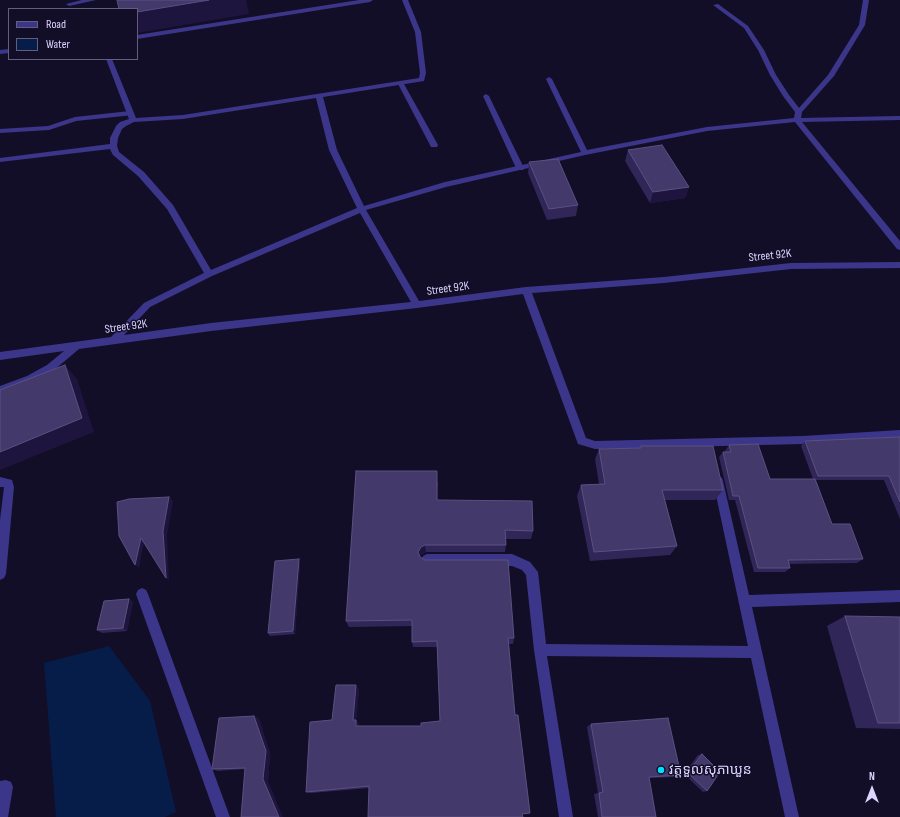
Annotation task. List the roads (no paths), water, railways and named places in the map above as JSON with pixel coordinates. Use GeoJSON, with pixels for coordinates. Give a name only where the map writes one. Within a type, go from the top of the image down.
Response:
{"type":"FeatureCollection","features":[{"type":"Feature","properties":{"kind":"street"},"geometry":{"type":"LineString","coordinates":[[62,0],[71,7],[93,0]]}},
{"type":"Feature","properties":{"kind":"street"},"geometry":{"type":"LineString","coordinates":[[138,37],[370,0]]}},
{"type":"Feature","properties":{"kind":"street"},"geometry":{"type":"LineString","coordinates":[[0,131],[49,128],[75,119],[131,116],[183,117],[422,80],[423,73],[418,32],[405,0]]}},
{"type":"Feature","properties":{"kind":"street"},"geometry":{"type":"LineString","coordinates":[[797,120],[799,112],[831,76],[862,25],[866,0]]}},
{"type":"Feature","properties":{"kind":"street"},"geometry":{"type":"LineString","coordinates":[[716,5],[746,27],[761,50],[773,75],[786,96],[799,112]]}},
{"type":"Feature","properties":{"kind":"street"},"geometry":{"type":"LineString","coordinates":[[109,60],[131,116]]}},
{"type":"Feature","properties":{"kind":"street"},"geometry":{"type":"LineString","coordinates":[[549,79],[585,153]]}},
{"type":"Feature","properties":{"kind":"street"},"geometry":{"type":"LineString","coordinates":[[401,84],[434,145]]}},
{"type":"Feature","properties":{"kind":"street"},"geometry":{"type":"LineString","coordinates":[[319,95],[333,150],[354,196],[417,305]]}},
{"type":"Feature","properties":{"kind":"street"},"geometry":{"type":"LineString","coordinates":[[486,96],[520,168]]}},
{"type":"Feature","properties":{"kind":"street"},"geometry":{"type":"LineString","coordinates":[[131,116],[119,128],[114,138],[113,146],[116,153],[141,174],[170,207],[209,274]]}},
{"type":"Feature","properties":{"kind":"street"},"geometry":{"type":"LineString","coordinates":[[114,340],[147,305],[209,274],[361,209],[445,185],[585,153],[707,129],[797,120],[900,118]]}},
{"type":"Feature","properties":{"kind":"street"},"geometry":{"type":"LineString","coordinates":[[797,120],[900,247]]}},
{"type":"Feature","properties":{"kind":"street"},"geometry":{"type":"LineString","coordinates":[[0,160],[113,146]]}},
{"type":"Feature","properties":{"kind":"street","name":"Street 92K"},"geometry":{"type":"LineString","coordinates":[[0,356],[211,327],[417,305],[526,290],[664,280],[791,266],[900,265]]}},
{"type":"Feature","properties":{"kind":"street"},"geometry":{"type":"LineString","coordinates":[[526,290],[582,441],[595,445],[803,440],[900,434]]}},
{"type":"Feature","properties":{"kind":"street"},"geometry":{"type":"LineString","coordinates":[[0,390],[30,379],[50,368],[76,346]]}},
{"type":"Feature","properties":{"kind":"street"},"geometry":{"type":"LineString","coordinates":[[709,442],[713,457]]}},
{"type":"Feature","properties":{"kind":"street"},"geometry":{"type":"LineString","coordinates":[[716,472],[792,817]]}},
{"type":"Feature","properties":{"kind":"street"},"geometry":{"type":"LineString","coordinates":[[0,482],[8,484],[9,488],[0,574]]}},
{"type":"Feature","properties":{"kind":"street"},"geometry":{"type":"LineString","coordinates":[[426,560],[512,560],[526,566],[532,572],[540,650],[566,817]]}},
{"type":"Feature","properties":{"kind":"street"},"geometry":{"type":"LineString","coordinates":[[142,594],[223,817]]}},
{"type":"Feature","properties":{"kind":"street"},"geometry":{"type":"LineString","coordinates":[[744,601],[900,596]]}},
{"type":"Feature","properties":{"kind":"street"},"geometry":{"type":"LineString","coordinates":[[540,650],[755,652]]}},
{"type":"Feature","properties":{"kind":"street"},"geometry":{"type":"LineString","coordinates":[[0,788],[6,788],[0,817]]}},
{"type":"Feature","properties":{"kind":"water"},"geometry":{"type":"Polygon","coordinates":[[[109,646],[150,701],[176,812],[165,817],[56,817],[44,663],[109,646]]]}},
{"type":"Feature","properties":{"kind":"place","name":"វត្តទួលសុភាឃួន"},"geometry":{"type":"Point","coordinates":[661,770]}}]}
